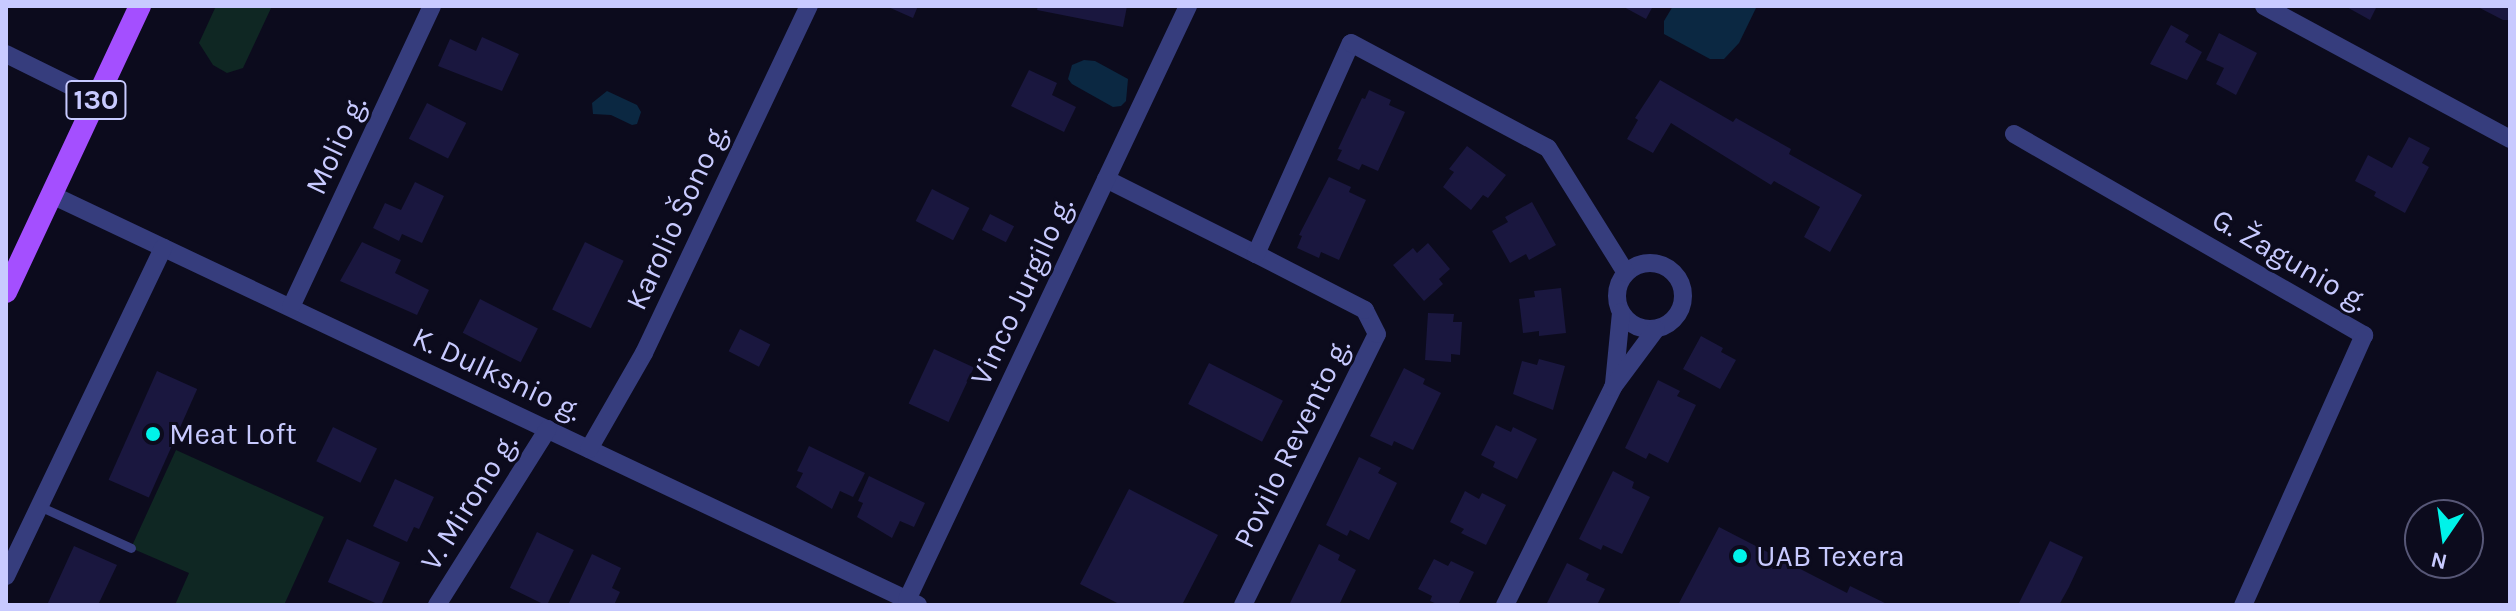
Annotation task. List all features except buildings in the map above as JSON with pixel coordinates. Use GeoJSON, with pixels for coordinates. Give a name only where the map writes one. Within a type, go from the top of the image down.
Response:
{"type":"FeatureCollection","features":[{"type":"Feature","properties":{"kind":"main road","name":"130"},"geometry":{"type":"LineString","coordinates":[[6,292],[140,6]]}},
{"type":"Feature","properties":{"kind":"street","name":"Molio g."},"geometry":{"type":"LineString","coordinates":[[291,307],[432,6]]}},
{"type":"Feature","properties":{"kind":"street","name":"Karolio Šono g."},"geometry":{"type":"LineString","coordinates":[[589,449],[644,353],[809,6]]}},
{"type":"Feature","properties":{"kind":"street","name":"Vinco Jurgilo g."},"geometry":{"type":"LineString","coordinates":[[912,603],[1188,6]]}},
{"type":"Feature","properties":{"kind":"street"},"geometry":{"type":"LineString","coordinates":[[2264,6],[2510,139]]}},
{"type":"Feature","properties":{"kind":"street"},"geometry":{"type":"LineString","coordinates":[[1106,179],[1256,254],[1351,43],[1548,148],[1626,273]]}},
{"type":"Feature","properties":{"kind":"street"},"geometry":{"type":"LineString","coordinates":[[6,54],[97,99]]}},
{"type":"Feature","properties":{"kind":"street","name":"G. Žagunio g."},"geometry":{"type":"LineString","coordinates":[[2014,134],[2364,335],[2243,605]]}},
{"type":"Feature","properties":{"kind":"street","name":"K. Dulksnio g."},"geometry":{"type":"LineString","coordinates":[[52,195],[912,603]]}},
{"type":"Feature","properties":{"kind":"street"},"geometry":{"type":"LineString","coordinates":[[6,576],[163,248]]}},
{"type":"Feature","properties":{"kind":"street","name":"Povilo Revento g."},"geometry":{"type":"LineString","coordinates":[[1243,605],[1377,334],[1365,310],[1256,254]]}},
{"type":"Feature","properties":{"kind":"street"},"geometry":{"type":"LineString","coordinates":[[1613,387],[1621,312],[1617,291],[1626,273],[1645,263],[1655,263],[1674,272],[1680,280],[1684,300],[1681,311],[1666,326],[1656,329],[1636,326],[1621,312]]}},
{"type":"Feature","properties":{"kind":"street"},"geometry":{"type":"LineString","coordinates":[[1505,605],[1613,387],[1656,329]]}},
{"type":"Feature","properties":{"kind":"street","name":"V. Mirono g."},"geometry":{"type":"LineString","coordinates":[[437,605],[548,429]]}},
{"type":"Feature","properties":{"kind":"lane"},"geometry":{"type":"LineString","coordinates":[[39,506],[131,548]]}},
{"type":"Feature","properties":{"kind":"green space"},"geometry":{"type":"Polygon","coordinates":[[[216,6],[272,6],[243,68],[227,73],[213,65],[199,43],[216,6]]]}},
{"type":"Feature","properties":{"kind":"green space"},"geometry":{"type":"Polygon","coordinates":[[[176,450],[324,517],[284,605],[175,605],[189,573],[131,548],[176,450]]]}},
{"type":"Feature","properties":{"kind":"water"},"geometry":{"type":"Polygon","coordinates":[[[1673,6],[1756,8],[1739,43],[1724,59],[1710,59],[1664,34],[1664,21],[1673,6]]]}},
{"type":"Feature","properties":{"kind":"water"},"geometry":{"type":"Polygon","coordinates":[[[1084,60],[1095,61],[1128,79],[1126,101],[1121,106],[1113,107],[1072,84],[1068,79],[1072,65],[1084,60]]]}},
{"type":"Feature","properties":{"kind":"water"},"geometry":{"type":"Polygon","coordinates":[[[607,91],[637,105],[641,112],[637,124],[632,125],[611,115],[593,114],[592,103],[607,91]]]}},
{"type":"Feature","properties":{"kind":"place","name":"Meat Loft"},"geometry":{"type":"Point","coordinates":[153,434]}},
{"type":"Feature","properties":{"kind":"place","name":"UAB Texera"},"geometry":{"type":"Point","coordinates":[1740,556]}}]}
